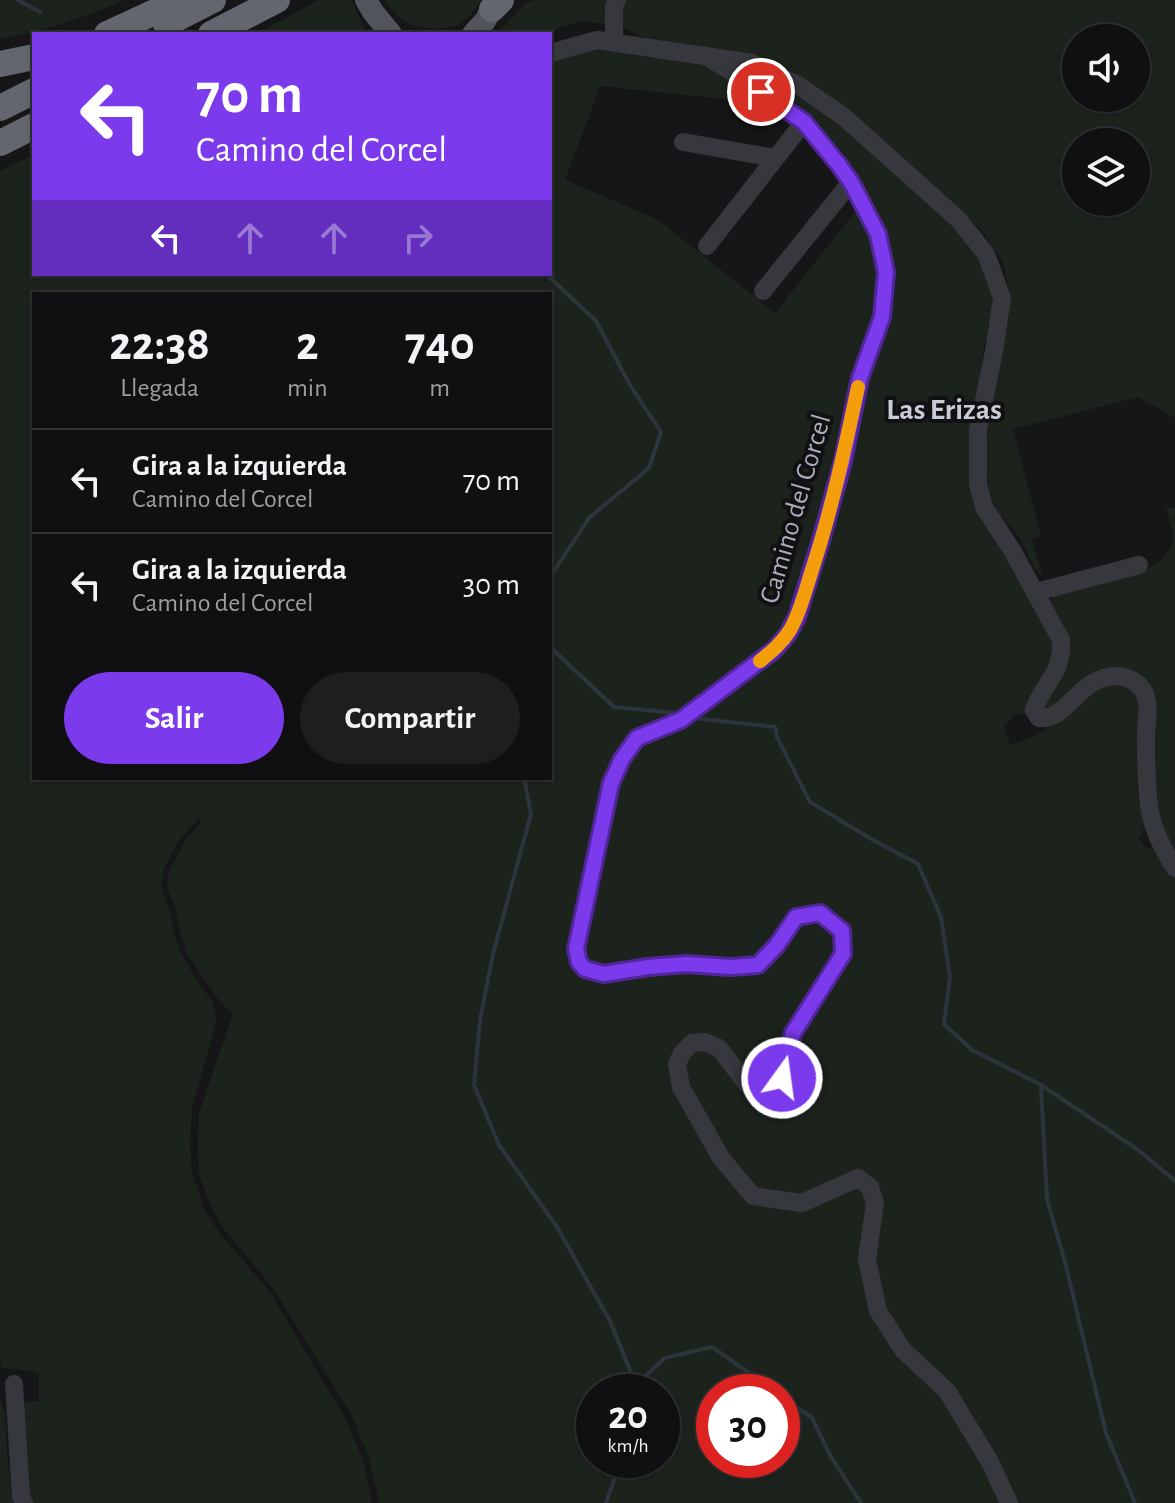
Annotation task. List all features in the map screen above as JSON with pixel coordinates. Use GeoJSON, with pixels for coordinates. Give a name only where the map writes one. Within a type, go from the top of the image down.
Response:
{"type":"FeatureCollection","features":[{"type":"Feature","properties":{"kind":"highway"},"geometry":{"type":"LineString","coordinates":[[111,32],[181,0]]}},
{"type":"Feature","properties":{"kind":"highway"},"geometry":{"type":"LineString","coordinates":[[150,32],[213,0]]}},
{"type":"Feature","properties":{"kind":"highway"},"geometry":{"type":"LineString","coordinates":[[215,32],[277,0]]}},
{"type":"Feature","properties":{"kind":"highway"},"geometry":{"type":"LineString","coordinates":[[0,64],[32,57]]}},
{"type":"Feature","properties":{"kind":"highway"},"geometry":{"type":"LineString","coordinates":[[0,108],[32,92]]}},
{"type":"Feature","properties":{"kind":"highway"},"geometry":{"type":"LineString","coordinates":[[0,143],[32,127]]}},
{"type":"Feature","properties":{"kind":"main road"},"geometry":{"type":"LineString","coordinates":[[366,0],[389,32]]}},
{"type":"Feature","properties":{"kind":"main road"},"geometry":{"type":"LineString","coordinates":[[474,32],[496,3]]}},
{"type":"Feature","properties":{"kind":"street"},"geometry":{"type":"LineString","coordinates":[[614,42],[614,7],[617,0]]}},
{"type":"Feature","properties":{"kind":"street"},"geometry":{"type":"LineString","coordinates":[[552,52],[597,40],[752,63],[798,85],[844,117],[959,220],[986,254],[1002,298],[978,430],[978,484],[984,507],[1036,592],[1061,640],[1062,653],[1034,710],[1039,718],[1048,719],[1058,714],[1078,692],[1100,679],[1115,676],[1131,679],[1142,688],[1148,703],[1149,807],[1157,836],[1173,860]]}},
{"type":"Feature","properties":{"kind":"street","name":"Camino del Corcel"},"geometry":{"type":"LineString","coordinates":[[706,56],[804,122],[851,182],[878,234],[886,272],[882,317],[860,378],[843,461],[797,617],[774,650],[681,720],[637,738],[622,759],[611,783],[576,949],[579,962],[585,969],[604,974],[686,964],[731,967],[758,965],[777,945],[796,917],[820,913],[842,931],[843,954],[793,1033],[782,1078],[771,1095],[750,1088],[719,1048],[705,1042],[692,1043],[682,1053],[677,1064],[681,1087],[721,1158],[753,1196],[802,1203],[858,1178],[870,1187],[875,1203],[867,1259],[878,1311],[903,1350],[947,1391],[990,1462],[1009,1503]]}},
{"type":"Feature","properties":{"kind":"street"},"geometry":{"type":"LineString","coordinates":[[707,246],[804,122]]}},
{"type":"Feature","properties":{"kind":"street"},"geometry":{"type":"LineString","coordinates":[[683,142],[775,158]]}},
{"type":"Feature","properties":{"kind":"street"},"geometry":{"type":"LineString","coordinates":[[763,291],[851,182]]}},
{"type":"Feature","properties":{"kind":"street"},"geometry":{"type":"LineString","coordinates":[[1036,592],[1139,565]]}},
{"type":"Feature","properties":{"kind":"street"},"geometry":{"type":"LineString","coordinates":[[14,1384],[21,1497],[24,1503]]}},
{"type":"Feature","properties":{"kind":"shaded area"},"geometry":{"type":"Polygon","coordinates":[[[0,0],[125,0],[64,23],[0,39],[0,0]]]}},
{"type":"Feature","properties":{"kind":"shaded area"},"geometry":{"type":"Polygon","coordinates":[[[319,0],[352,0],[367,32],[261,32],[319,0]]]}},
{"type":"Feature","properties":{"kind":"shaded area"},"geometry":{"type":"Polygon","coordinates":[[[384,0],[481,0],[462,23],[439,29],[422,28],[407,22],[384,0]]]}},
{"type":"Feature","properties":{"kind":"shaded area"},"geometry":{"type":"Polygon","coordinates":[[[535,0],[611,0],[608,24],[581,21],[547,32],[498,32],[526,3],[535,0]]]}},
{"type":"Feature","properties":{"kind":"shaded area"},"geometry":{"type":"Polygon","coordinates":[[[623,0],[1175,0],[1175,418],[1138,397],[1013,429],[1041,536],[1031,539],[1043,576],[1036,571],[1020,538],[995,508],[988,489],[986,451],[990,407],[1008,315],[1009,291],[1003,262],[980,229],[951,201],[757,57],[643,37],[624,28],[619,17],[623,0]]]}},
{"type":"Feature","properties":{"kind":"shaded area"},"geometry":{"type":"Polygon","coordinates":[[[602,49],[711,64],[763,103],[600,86],[565,180],[657,219],[775,313],[858,208],[867,224],[876,254],[880,291],[871,331],[854,380],[837,461],[816,538],[791,615],[783,632],[768,648],[730,676],[736,687],[781,650],[802,620],[827,541],[866,379],[884,337],[895,297],[893,261],[883,229],[845,155],[792,100],[764,87],[765,81],[796,93],[826,112],[942,214],[978,254],[992,292],[992,319],[984,347],[969,452],[975,499],[1054,638],[1055,655],[1046,678],[1028,702],[1026,714],[1015,715],[1004,726],[1010,745],[1034,737],[1057,721],[1072,703],[1096,687],[1115,681],[1130,684],[1140,694],[1143,708],[1137,789],[1144,830],[1139,838],[1149,849],[1164,839],[1150,787],[1151,699],[1147,688],[1132,674],[1112,672],[1081,684],[1049,712],[1044,712],[1041,705],[1058,677],[1064,656],[1061,634],[1049,603],[1053,595],[1153,566],[1170,548],[1173,535],[1166,509],[1175,507],[1175,1503],[379,1503],[369,1458],[351,1414],[273,1288],[223,1228],[199,1174],[199,1113],[233,1014],[217,998],[187,954],[167,887],[169,871],[185,841],[200,824],[201,816],[180,839],[164,868],[161,887],[181,953],[212,1001],[217,1019],[192,1108],[192,1173],[204,1209],[218,1231],[270,1292],[344,1416],[363,1460],[372,1503],[29,1503],[22,1481],[18,1403],[39,1401],[39,1372],[2,1368],[0,171],[32,155],[32,276],[552,276],[552,60],[602,49]]]}},
{"type":"Feature","properties":{"kind":"shaded area"},"geometry":{"type":"Polygon","coordinates":[[[0,1399],[5,1413],[13,1503],[0,1503],[0,1399]]]}},
{"type":"Feature","properties":{"kind":"waterway"},"geometry":{"type":"LineString","coordinates":[[18,0],[40,12]]}},
{"type":"Feature","properties":{"kind":"waterway"},"geometry":{"type":"LineString","coordinates":[[548,276],[596,321],[630,385],[661,432],[649,468],[589,518],[552,574]]}},
{"type":"Feature","properties":{"kind":"waterway"},"geometry":{"type":"LineString","coordinates":[[552,649],[614,707],[677,713]]}},
{"type":"Feature","properties":{"kind":"waterway"},"geometry":{"type":"LineString","coordinates":[[701,719],[775,727],[777,737],[810,802],[918,864],[941,917],[950,977],[944,1024],[972,1050],[1041,1085],[1141,1152],[1175,1181]]}},
{"type":"Feature","properties":{"kind":"waterway"},"geometry":{"type":"LineString","coordinates":[[524,780],[531,814],[493,954],[480,1020],[474,1085],[499,1145],[557,1227],[610,1321],[632,1374]]}},
{"type":"Feature","properties":{"kind":"waterway"},"geometry":{"type":"LineString","coordinates":[[1041,1087],[1047,1199],[1106,1433],[1135,1503]]}},
{"type":"Feature","properties":{"kind":"waterway"},"geometry":{"type":"LineString","coordinates":[[648,1374],[665,1358],[712,1347],[750,1374]]}},
{"type":"Feature","properties":{"kind":"waterway"},"geometry":{"type":"LineString","coordinates":[[800,1410],[812,1418],[831,1457],[861,1503]]}},
{"type":"Feature","properties":{"kind":"waterway"},"geometry":{"type":"LineString","coordinates":[[606,1503],[615,1478]]}},
{"type":"Feature","properties":{"kind":"slow traffic"},"geometry":{"type":"LineString","coordinates":[[760,661],[788,634],[797,617],[843,461],[858,387]]}},
{"type":"Feature","properties":{"kind":"district","name":"Las Erizas"},"geometry":{"type":"Point","coordinates":[944,410]}},
{"type":"Feature","properties":{"kind":"route"},"geometry":{"type":"LineString","coordinates":[[761,92],[804,122],[851,182],[878,234],[886,272],[882,317],[860,378],[843,461],[797,617],[774,650],[681,720],[637,738],[622,759],[611,783],[576,949],[579,962],[585,969],[604,974],[686,964],[758,965],[777,945],[796,917],[820,913],[842,931],[843,954],[793,1033],[782,1078]]}}]}
